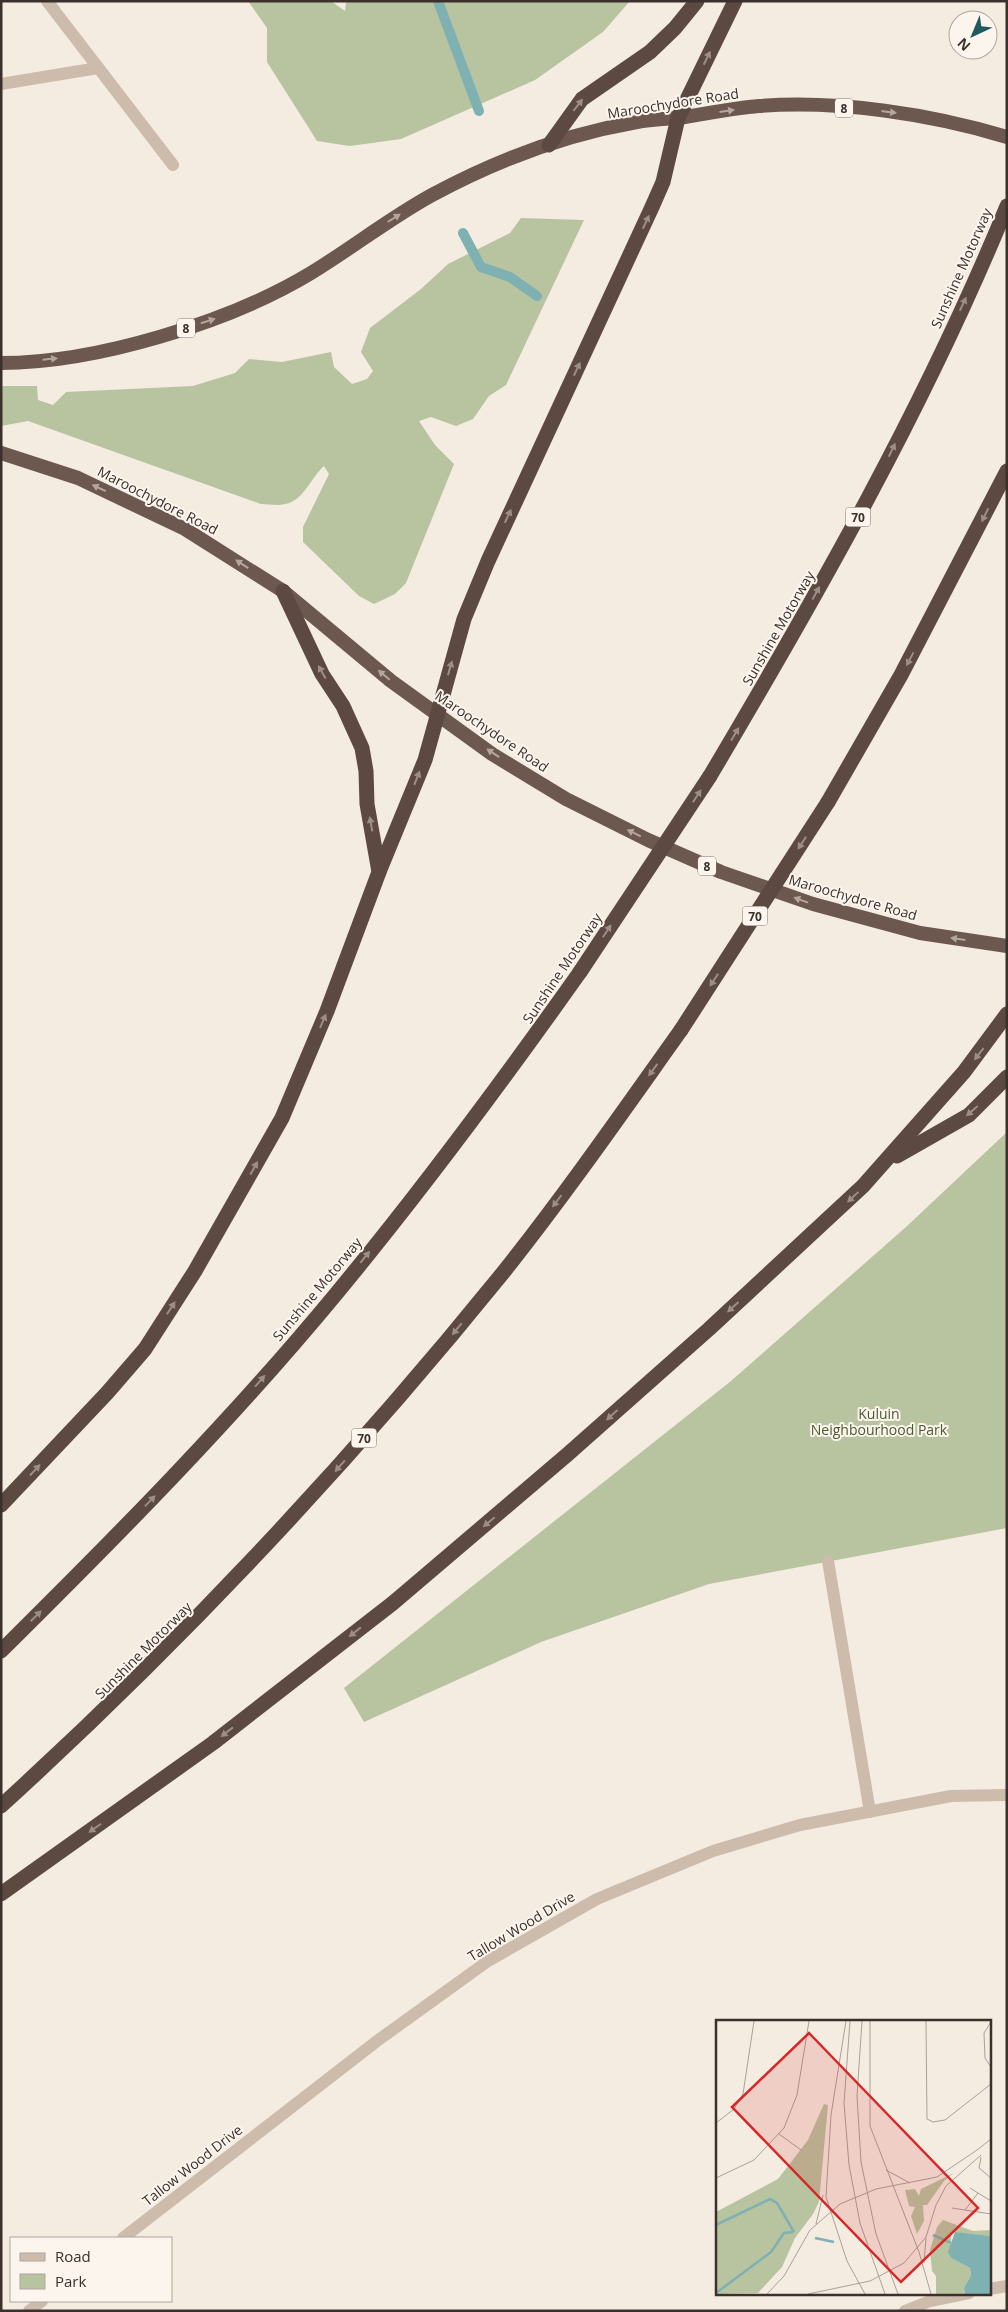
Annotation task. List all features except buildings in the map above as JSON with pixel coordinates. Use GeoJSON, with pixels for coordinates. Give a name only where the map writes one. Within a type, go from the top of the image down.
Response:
{"type":"FeatureCollection","features":[{"type":"Feature","properties":{"kind":"highway"},"geometry":{"type":"LineString","coordinates":[[549,145],[582,99],[650,52],[676,28],[697,1]]}},
{"type":"Feature","properties":{"kind":"highway"},"geometry":{"type":"LineString","coordinates":[[1,1505],[107,1393],[144,1348],[195,1271],[282,1118],[328,1012],[379,872],[425,760],[464,620],[488,561],[652,208],[663,182],[678,118],[735,1]]}},
{"type":"Feature","properties":{"kind":"highway","name":"Maroochydore Road"},"geometry":{"type":"LineString","coordinates":[[1,363],[69,356],[123,346],[216,319],[266,297],[311,273],[432,195],[474,174],[549,145],[637,122],[760,106],[810,106],[925,117],[1007,137]]}},
{"type":"Feature","properties":{"kind":"highway","name":"Sunshine Motorway"},"geometry":{"type":"LineString","coordinates":[[1,1651],[177,1473],[335,1295],[501,1084],[580,972],[710,776],[787,647],[869,498],[989,249],[1007,206]]}},
{"type":"Feature","properties":{"kind":"highway","name":"Maroochydore Road"},"geometry":{"type":"LineString","coordinates":[[1,453],[78,478],[185,529],[282,591],[391,681],[492,754],[566,799],[648,840],[721,872],[813,904],[920,933],[1007,946]]}},
{"type":"Feature","properties":{"kind":"highway","name":"Sunshine Motorway"},"geometry":{"type":"LineString","coordinates":[[1,1806],[98,1717],[196,1619],[338,1467],[434,1357],[508,1266],[681,1030],[828,802],[901,675],[1007,472]]}},
{"type":"Feature","properties":{"kind":"highway"},"geometry":{"type":"LineString","coordinates":[[282,591],[322,674],[344,706],[362,748],[366,771],[368,804],[379,872]]}},
{"type":"Feature","properties":{"kind":"highway"},"geometry":{"type":"LineString","coordinates":[[1,1894],[213,1743],[393,1602],[524,1492],[803,1243],[886,1162],[964,1072],[1007,1014]]}},
{"type":"Feature","properties":{"kind":"highway"},"geometry":{"type":"LineString","coordinates":[[886,1162],[969,1115],[1007,1077]]}},
{"type":"Feature","properties":{"kind":"street"},"geometry":{"type":"LineString","coordinates":[[47,1],[173,165]]}},
{"type":"Feature","properties":{"kind":"street"},"geometry":{"type":"LineString","coordinates":[[1,84],[98,68]]}},
{"type":"Feature","properties":{"kind":"street"},"geometry":{"type":"LineString","coordinates":[[828,1561],[870,1812]]}},
{"type":"Feature","properties":{"kind":"street","name":"Tallow Wood Drive"},"geometry":{"type":"LineString","coordinates":[[124,2237],[377,2041],[496,1956],[596,1899],[713,1851],[800,1825],[951,1796],[1007,1795]]}},
{"type":"Feature","properties":{"kind":"street"},"geometry":{"type":"LineString","coordinates":[[990,2289],[1007,2286]]}},
{"type":"Feature","properties":{"kind":"street"},"geometry":{"type":"LineString","coordinates":[[905,2311],[930,2301],[964,2294]]}},
{"type":"Feature","properties":{"kind":"street"},"geometry":{"type":"LineString","coordinates":[[29,2311],[41,2302]]}},
{"type":"Feature","properties":{"kind":"green space"},"geometry":{"type":"Polygon","coordinates":[[[248,1],[331,1],[345,11],[346,1],[630,1],[603,32],[535,80],[401,139],[350,146],[317,141],[267,62],[267,28],[248,1]]]}},
{"type":"Feature","properties":{"kind":"green space"},"geometry":{"type":"Polygon","coordinates":[[[521,218],[584,220],[506,385],[489,396],[473,419],[456,426],[431,417],[419,421],[435,445],[454,464],[406,583],[395,594],[374,604],[359,596],[303,542],[303,527],[329,474],[324,466],[302,494],[292,502],[279,505],[261,504],[28,421],[1,426],[1,386],[37,386],[38,400],[53,405],[66,392],[193,386],[235,373],[249,359],[282,362],[331,352],[334,367],[352,384],[367,379],[373,371],[361,352],[370,328],[421,289],[448,264],[510,233],[521,218]]]}},
{"type":"Feature","properties":{"kind":"green space","name":"Kuluin Neighbourhood Park"},"geometry":{"type":"Polygon","coordinates":[[[1007,1132],[1007,1528],[709,1584],[541,1642],[364,1722],[344,1688],[731,1381],[906,1227],[1007,1132]]]}},
{"type":"Feature","properties":{"kind":"waterway"},"geometry":{"type":"LineString","coordinates":[[438,1],[479,111]]}},
{"type":"Feature","properties":{"kind":"waterway"},"geometry":{"type":"LineString","coordinates":[[463,233],[481,267],[510,277],[537,296]]}}]}
